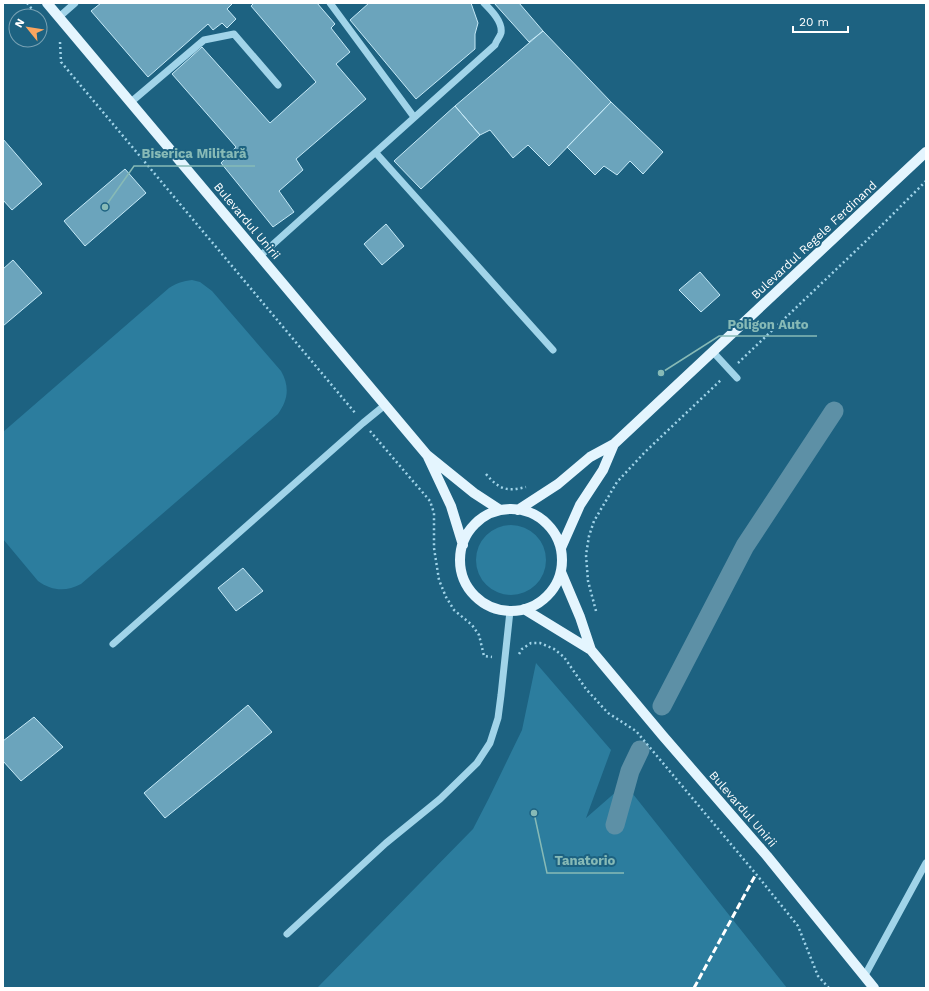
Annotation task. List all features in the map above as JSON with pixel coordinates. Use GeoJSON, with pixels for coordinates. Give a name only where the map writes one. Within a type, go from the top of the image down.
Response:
{"type":"FeatureCollection","features":[{"type":"Feature","properties":{"kind":"main road","name":"Bulevardul Unirii"},"geometry":{"type":"LineString","coordinates":[[47,3],[427,455],[474,493],[500,510]]}},
{"type":"Feature","properties":{"kind":"main road","name":"Bulevardul Regele Ferdinand"},"geometry":{"type":"LineString","coordinates":[[518,510],[558,484],[590,457],[614,444],[926,152]]}},
{"type":"Feature","properties":{"kind":"main road","name":"Bulevardul Regele Ferdinand"},"geometry":{"type":"LineString","coordinates":[[561,548],[580,505],[603,470],[614,444]]}},
{"type":"Feature","properties":{"kind":"main road","name":"Bulevardul Unirii"},"geometry":{"type":"LineString","coordinates":[[427,455],[451,506],[463,545]]}},
{"type":"Feature","properties":{"kind":"main road"},"geometry":{"type":"LineString","coordinates":[[500,510],[518,510],[530,513],[545,522],[556,536],[561,548],[561,572],[556,584],[548,596],[537,604],[524,609],[510,611],[496,609],[484,603],[474,595],[466,584],[460,558],[467,535],[477,523],[490,514],[500,510]]}},
{"type":"Feature","properties":{"kind":"main road","name":"Bulevardul Unirii"},"geometry":{"type":"LineString","coordinates":[[561,572],[580,617],[591,650]]}},
{"type":"Feature","properties":{"kind":"main road","name":"Bulevardul Unirii"},"geometry":{"type":"LineString","coordinates":[[524,609],[591,650],[767,856],[874,988]]}},
{"type":"Feature","properties":{"kind":"lane"},"geometry":{"type":"LineString","coordinates":[[59,17],[75,3]]}},
{"type":"Feature","properties":{"kind":"lane"},"geometry":{"type":"LineString","coordinates":[[330,3],[414,117]]}},
{"type":"Feature","properties":{"kind":"lane"},"geometry":{"type":"LineString","coordinates":[[260,256],[495,45],[501,33],[499,23],[484,3]]}},
{"type":"Feature","properties":{"kind":"lane"},"geometry":{"type":"LineString","coordinates":[[131,102],[204,40],[234,34],[278,85]]}},
{"type":"Feature","properties":{"kind":"lane"},"geometry":{"type":"LineString","coordinates":[[376,153],[553,350]]}},
{"type":"Feature","properties":{"kind":"lane"},"geometry":{"type":"LineString","coordinates":[[713,352],[737,378]]}},
{"type":"Feature","properties":{"kind":"lane"},"geometry":{"type":"LineString","coordinates":[[113,644],[363,423],[385,406]]}},
{"type":"Feature","properties":{"kind":"lane"},"geometry":{"type":"LineString","coordinates":[[287,934],[386,843],[440,799],[477,764],[490,742],[498,718],[510,611]]}},
{"type":"Feature","properties":{"kind":"lane"},"geometry":{"type":"LineString","coordinates":[[864,977],[926,863]]}},
{"type":"Feature","properties":{"kind":"path"},"geometry":{"type":"LineString","coordinates":[[55,37],[60,43],[61,62],[430,501],[434,512],[434,548],[438,580],[454,610],[472,625],[479,635],[484,656],[517,658],[522,649],[531,643],[540,643],[554,648],[564,657],[586,690],[608,713],[636,731],[798,926],[818,976],[829,988]]}},
{"type":"Feature","properties":{"kind":"path"},"geometry":{"type":"LineString","coordinates":[[737,364],[867,240],[926,181]]}},
{"type":"Feature","properties":{"kind":"path"},"geometry":{"type":"LineString","coordinates":[[596,612],[588,581],[586,554],[589,536],[594,521],[617,482],[644,452],[726,375]]}},
{"type":"Feature","properties":{"kind":"path"},"geometry":{"type":"LineString","coordinates":[[486,474],[497,486],[506,490],[514,490],[532,484]]}},
{"type":"Feature","properties":{"kind":"shaded area"},"geometry":{"type":"Polygon","coordinates":[[[192,280],[200,282],[212,291],[281,371],[287,388],[284,404],[278,414],[81,584],[64,589],[49,587],[38,581],[3,539],[3,432],[169,288],[180,282],[192,280]]]}},
{"type":"Feature","properties":{"kind":"shaded area"},"geometry":{"type":"Polygon","coordinates":[[[511,525],[530,531],[540,541],[546,560],[540,579],[530,589],[511,595],[492,589],[482,579],[476,560],[482,541],[492,531],[511,525]]]}},
{"type":"Feature","properties":{"kind":"shaded area"},"geometry":{"type":"Polygon","coordinates":[[[536,663],[611,750],[586,818],[625,784],[787,988],[315,988],[318,987],[473,829],[522,730],[536,663]]]}},
{"type":"Feature","properties":{"kind":"building"},"geometry":{"type":"Polygon","coordinates":[[[101,3],[233,3],[227,9],[236,19],[227,28],[222,23],[213,30],[208,24],[148,77],[91,11],[101,3]]]}},
{"type":"Feature","properties":{"kind":"building"},"geometry":{"type":"Polygon","coordinates":[[[254,3],[317,3],[335,24],[331,28],[350,52],[336,64],[366,99],[296,159],[303,170],[279,191],[294,212],[273,227],[221,163],[236,147],[172,74],[202,47],[270,123],[316,82],[251,6],[254,3]]]}},
{"type":"Feature","properties":{"kind":"building"},"geometry":{"type":"Polygon","coordinates":[[[369,3],[471,3],[478,23],[475,34],[475,49],[416,99],[350,20],[369,3]]]}},
{"type":"Feature","properties":{"kind":"building"},"geometry":{"type":"Polygon","coordinates":[[[494,3],[519,3],[543,31],[529,42],[494,3]]]}},
{"type":"Feature","properties":{"kind":"building"},"geometry":{"type":"Polygon","coordinates":[[[543,31],[611,102],[549,166],[528,145],[513,158],[490,130],[480,135],[455,106],[543,31]]]}},
{"type":"Feature","properties":{"kind":"building"},"geometry":{"type":"Polygon","coordinates":[[[611,102],[663,152],[643,174],[630,161],[617,175],[604,166],[595,175],[567,147],[611,102]]]}},
{"type":"Feature","properties":{"kind":"building"},"geometry":{"type":"Polygon","coordinates":[[[455,106],[480,135],[421,189],[394,161],[455,106]]]}},
{"type":"Feature","properties":{"kind":"building"},"geometry":{"type":"Polygon","coordinates":[[[3,139],[42,184],[12,210],[3,200],[3,139]]]}},
{"type":"Feature","properties":{"kind":"building"},"geometry":{"type":"Polygon","coordinates":[[[125,169],[146,193],[85,246],[64,221],[125,169]]]}},
{"type":"Feature","properties":{"kind":"building"},"geometry":{"type":"Polygon","coordinates":[[[386,224],[404,246],[382,265],[364,244],[386,224]]]}},
{"type":"Feature","properties":{"kind":"building"},"geometry":{"type":"Polygon","coordinates":[[[13,260],[42,293],[3,326],[3,269],[13,260]]]}},
{"type":"Feature","properties":{"kind":"building"},"geometry":{"type":"Polygon","coordinates":[[[700,272],[720,295],[701,312],[679,290],[700,272]]]}},
{"type":"Feature","properties":{"kind":"building"},"geometry":{"type":"Polygon","coordinates":[[[243,568],[263,591],[236,611],[218,588],[243,568]]]}},
{"type":"Feature","properties":{"kind":"building"},"geometry":{"type":"Polygon","coordinates":[[[248,705],[272,732],[165,818],[144,793],[248,705]]]}},
{"type":"Feature","properties":{"kind":"building"},"geometry":{"type":"Polygon","coordinates":[[[34,717],[63,747],[21,781],[3,761],[3,741],[34,717]]]}},
{"type":"Feature","properties":{"kind":"waterway"},"geometry":{"type":"LineString","coordinates":[[662,706],[745,546],[834,411]]}},
{"type":"Feature","properties":{"kind":"waterway"},"geometry":{"type":"LineString","coordinates":[[615,825],[630,771],[640,750]]}},
{"type":"Feature","properties":{"kind":"railway"},"geometry":{"type":"LineString","coordinates":[[694,988],[756,874]]}},
{"type":"Feature","properties":{"kind":"place","name":"Biserica Militară"},"geometry":{"type":"Point","coordinates":[105,207]}},
{"type":"Feature","properties":{"kind":"place","name":"Poligon Auto"},"geometry":{"type":"Point","coordinates":[661,373]}},
{"type":"Feature","properties":{"kind":"place","name":"Tanatorio"},"geometry":{"type":"Point","coordinates":[534,813]}}]}
